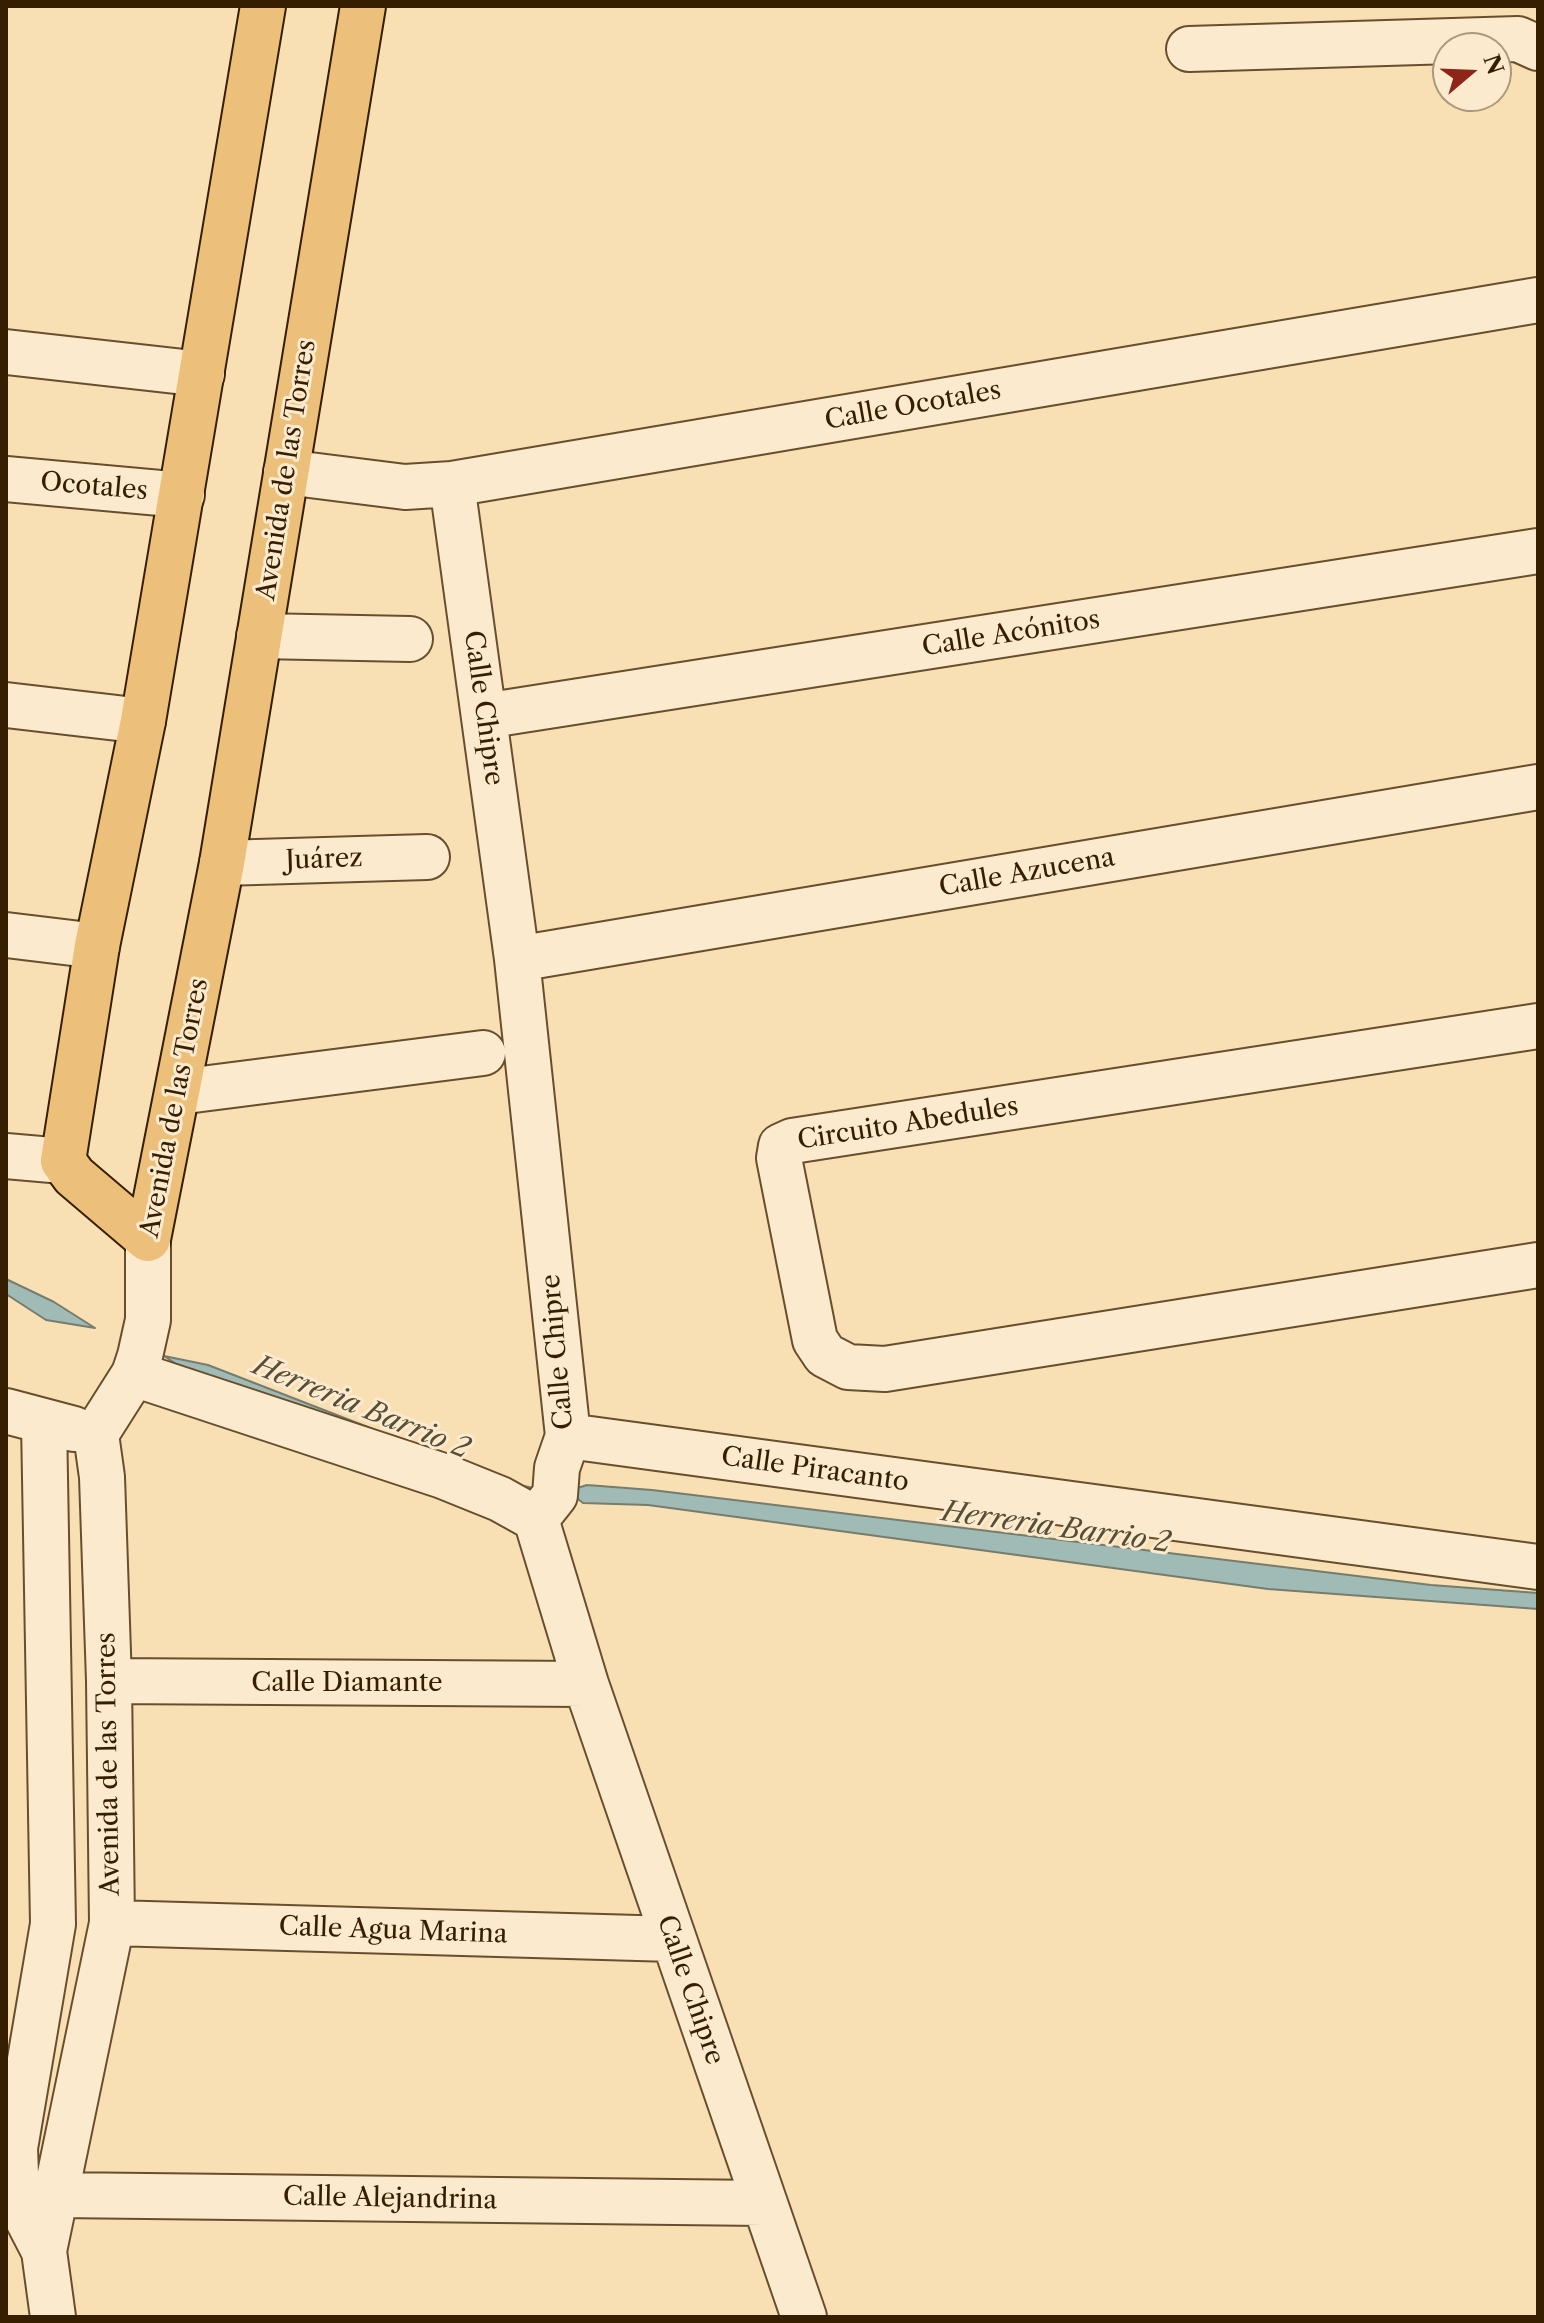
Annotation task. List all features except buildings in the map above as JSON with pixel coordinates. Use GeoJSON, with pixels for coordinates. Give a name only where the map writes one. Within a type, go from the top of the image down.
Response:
{"type":"FeatureCollection","features":[{"type":"Feature","properties":{"kind":"main road"},"geometry":{"type":"LineString","coordinates":[[148,1239],[74,1176],[63,1161],[97,946],[143,721],[263,6]]}},
{"type":"Feature","properties":{"kind":"main road","name":"Avenida de las Torres"},"geometry":{"type":"LineString","coordinates":[[148,1239],[222,863],[363,6]]}},
{"type":"Feature","properties":{"kind":"street"},"geometry":{"type":"LineString","coordinates":[[1189,49],[1518,39],[1538,48]]}},
{"type":"Feature","properties":{"kind":"street","name":"Calle Ocotales"},"geometry":{"type":"LineString","coordinates":[[286,472],[405,487],[452,484],[1538,300]]}},
{"type":"Feature","properties":{"kind":"street"},"geometry":{"type":"LineString","coordinates":[[6,352],[202,374]]}},
{"type":"Feature","properties":{"kind":"street","name":"Ocotales"},"geometry":{"type":"LineString","coordinates":[[6,479],[182,495]]}},
{"type":"Feature","properties":{"kind":"street","name":"Calle Chipre"},"geometry":{"type":"LineString","coordinates":[[452,484],[517,959],[568,1436],[557,1468],[555,1495],[536,1519],[586,1684],[804,2317]]}},
{"type":"Feature","properties":{"kind":"street","name":"Calle Acónitos"},"geometry":{"type":"LineString","coordinates":[[484,716],[1538,551]]}},
{"type":"Feature","properties":{"kind":"street"},"geometry":{"type":"LineString","coordinates":[[259,636],[410,639]]}},
{"type":"Feature","properties":{"kind":"street"},"geometry":{"type":"LineString","coordinates":[[6,705],[143,721]]}},
{"type":"Feature","properties":{"kind":"street","name":"Calle Azucena"},"geometry":{"type":"LineString","coordinates":[[517,959],[1538,787]]}},
{"type":"Feature","properties":{"kind":"street","name":"Juárez"},"geometry":{"type":"LineString","coordinates":[[222,863],[427,857]]}},
{"type":"Feature","properties":{"kind":"street"},"geometry":{"type":"LineString","coordinates":[[6,935],[97,946]]}},
{"type":"Feature","properties":{"kind":"street","name":"Circuito Abedules"},"geometry":{"type":"LineString","coordinates":[[1538,1026],[792,1141],[781,1146],[779,1158],[815,1340],[825,1355],[848,1367],[885,1369],[1538,1265]]}},
{"type":"Feature","properties":{"kind":"street"},"geometry":{"type":"LineString","coordinates":[[178,1092],[483,1053]]}},
{"type":"Feature","properties":{"kind":"street"},"geometry":{"type":"LineString","coordinates":[[6,1156],[63,1161]]}},
{"type":"Feature","properties":{"kind":"street","name":"Avenida de las Torres"},"geometry":{"type":"LineString","coordinates":[[37,2197],[112,1923],[109,1681],[102,1477],[96,1434],[134,1374],[148,1320],[148,1239]]}},
{"type":"Feature","properties":{"kind":"street"},"geometry":{"type":"LineString","coordinates":[[134,1374],[443,1476],[500,1499],[536,1519]]}},
{"type":"Feature","properties":{"kind":"street"},"geometry":{"type":"LineString","coordinates":[[53,2317],[37,2197],[15,2148],[53,1924],[25,1416],[96,1434]]}},
{"type":"Feature","properties":{"kind":"street","name":"Calle Piracanto"},"geometry":{"type":"LineString","coordinates":[[568,1436],[1538,1567]]}},
{"type":"Feature","properties":{"kind":"street","name":"Calle Diamante"},"geometry":{"type":"LineString","coordinates":[[109,1681],[586,1684]]}},
{"type":"Feature","properties":{"kind":"street","name":"Calle Agua Marina"},"geometry":{"type":"LineString","coordinates":[[112,1923],[673,1939]]}},
{"type":"Feature","properties":{"kind":"street","name":"Calle Alejandrina"},"geometry":{"type":"LineString","coordinates":[[37,2197],[763,2203]]}},
{"type":"Feature","properties":{"kind":"water"},"geometry":{"type":"Polygon","coordinates":[[[6,1279],[54,1302],[95,1328],[46,1320],[6,1294],[6,1279]]]}},
{"type":"Feature","properties":{"kind":"water"},"geometry":{"type":"Polygon","coordinates":[[[164,1356],[208,1365],[502,1482],[541,1492],[529,1497],[201,1380],[164,1356]]]}},
{"type":"Feature","properties":{"kind":"water"},"geometry":{"type":"Polygon","coordinates":[[[587,1485],[652,1490],[1431,1585],[1538,1593],[1538,1609],[1268,1589],[648,1505],[583,1503],[568,1491],[587,1485]]]}},
{"type":"Feature","properties":{"kind":"water label","name":"Herreria Barrio 2"},"geometry":{"type":"Point","coordinates":[361,1408]}},
{"type":"Feature","properties":{"kind":"water label","name":"Herreria Barrio 2"},"geometry":{"type":"Point","coordinates":[1056,1528]}}]}
